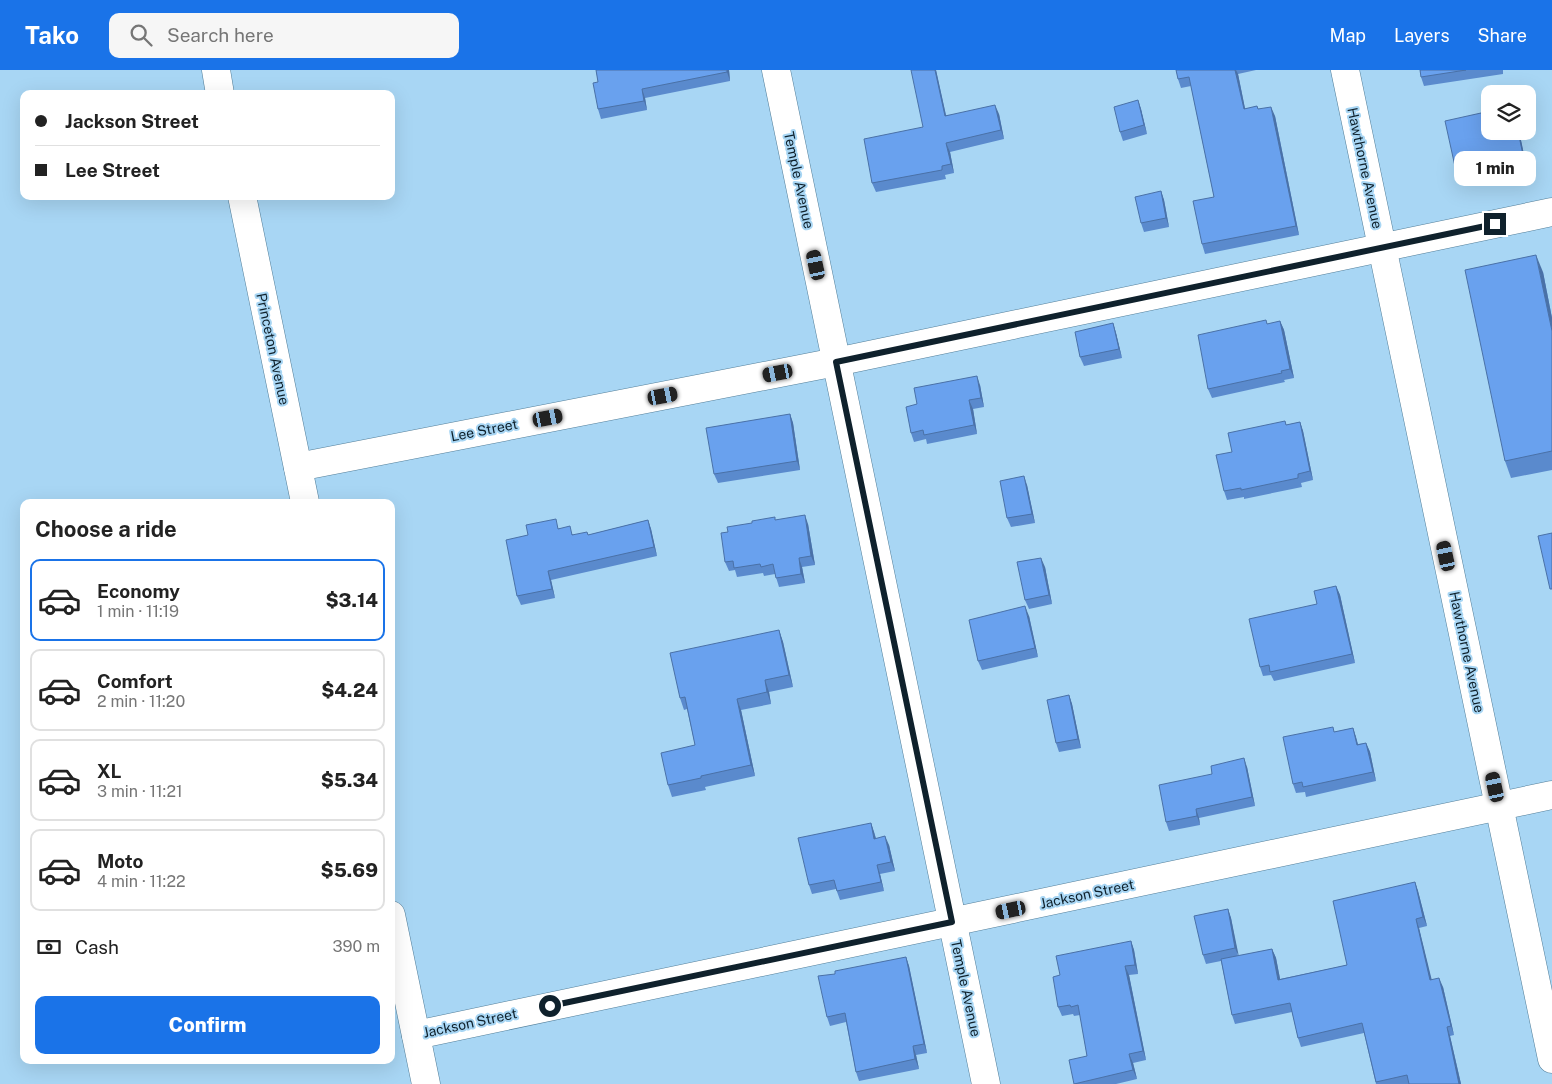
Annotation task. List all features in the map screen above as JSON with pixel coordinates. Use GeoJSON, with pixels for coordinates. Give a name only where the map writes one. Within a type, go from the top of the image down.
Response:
{"type":"FeatureCollection","features":[{"type":"Feature","properties":{"kind":"street"},"geometry":{"type":"LineString","coordinates":[[216,70],[219,90]]}},
{"type":"Feature","properties":{"kind":"street","name":"Temple Avenue"},"geometry":{"type":"LineString","coordinates":[[776,70],[986,1084]]}},
{"type":"Feature","properties":{"kind":"street","name":"Hawthorne Avenue"},"geometry":{"type":"LineString","coordinates":[[1344,70],[1552,1059]]}},
{"type":"Feature","properties":{"kind":"street","name":"Princeton Avenue"},"geometry":{"type":"LineString","coordinates":[[243,200],[304,499]]}},
{"type":"Feature","properties":{"kind":"street","name":"Lee Street"},"geometry":{"type":"LineString","coordinates":[[298,467],[836,362],[1552,212]]}},
{"type":"Feature","properties":{"kind":"street","name":"Jackson Street"},"geometry":{"type":"LineString","coordinates":[[416,1035],[1552,795]]}},
{"type":"Feature","properties":{"kind":"street"},"geometry":{"type":"LineString","coordinates":[[395,934],[426,1084]]}},
{"type":"Feature","properties":{"kind":"building"},"geometry":{"type":"Polygon","coordinates":[[[596,70],[727,70],[727,72],[642,89],[644,101],[598,109],[593,83],[598,82],[596,70]]]}},
{"type":"Feature","properties":{"kind":"building"},"geometry":{"type":"Polygon","coordinates":[[[911,70],[935,70],[945,116],[995,105],[1001,130],[946,143],[951,164],[942,166],[942,170],[872,183],[864,139],[923,127],[911,70]]]}},
{"type":"Feature","properties":{"kind":"building"},"geometry":{"type":"Polygon","coordinates":[[[1176,70],[1235,70],[1244,109],[1257,106],[1258,109],[1271,107],[1296,226],[1202,244],[1193,201],[1214,197],[1189,77],[1178,79],[1176,70]]]}},
{"type":"Feature","properties":{"kind":"building"},"geometry":{"type":"Polygon","coordinates":[[[1420,70],[1466,70],[1421,77],[1420,70]]]}},
{"type":"Feature","properties":{"kind":"building"},"geometry":{"type":"Polygon","coordinates":[[[1138,100],[1144,125],[1120,132],[1114,107],[1138,100]]]}},
{"type":"Feature","properties":{"kind":"building"},"geometry":{"type":"Polygon","coordinates":[[[1481,113],[1481,140],[1520,140],[1523,155],[1456,171],[1445,121],[1481,113]]]}},
{"type":"Feature","properties":{"kind":"building"},"geometry":{"type":"Polygon","coordinates":[[[1161,191],[1166,218],[1141,223],[1135,197],[1161,191]]]}},
{"type":"Feature","properties":{"kind":"building"},"geometry":{"type":"Polygon","coordinates":[[[1536,255],[1552,331],[1552,451],[1505,461],[1465,270],[1536,255]]]}},
{"type":"Feature","properties":{"kind":"building"},"geometry":{"type":"Polygon","coordinates":[[[1266,320],[1267,324],[1280,321],[1290,369],[1281,371],[1282,373],[1208,389],[1198,335],[1266,320]]]}},
{"type":"Feature","properties":{"kind":"building"},"geometry":{"type":"Polygon","coordinates":[[[1113,323],[1119,349],[1080,357],[1075,332],[1113,323]]]}},
{"type":"Feature","properties":{"kind":"building"},"geometry":{"type":"Polygon","coordinates":[[[977,376],[981,398],[969,400],[974,425],[924,435],[923,430],[911,433],[906,407],[917,404],[914,388],[977,376]]]}},
{"type":"Feature","properties":{"kind":"building"},"geometry":{"type":"Polygon","coordinates":[[[790,414],[797,461],[714,474],[706,428],[790,414]]]}},
{"type":"Feature","properties":{"kind":"building"},"geometry":{"type":"Polygon","coordinates":[[[1285,421],[1286,425],[1300,422],[1310,471],[1298,474],[1298,478],[1241,490],[1241,488],[1224,491],[1216,455],[1232,452],[1228,433],[1285,421]]]}},
{"type":"Feature","properties":{"kind":"building"},"geometry":{"type":"Polygon","coordinates":[[[1024,476],[1032,514],[1007,518],[1000,481],[1024,476]]]}},
{"type":"Feature","properties":{"kind":"building"},"geometry":{"type":"Polygon","coordinates":[[[805,515],[811,556],[799,558],[801,574],[776,578],[773,564],[761,567],[760,564],[734,568],[733,561],[725,562],[721,533],[728,532],[727,527],[775,517],[775,520],[805,515]]]}},
{"type":"Feature","properties":{"kind":"building"},"geometry":{"type":"Polygon","coordinates":[[[556,519],[558,529],[570,526],[572,535],[587,532],[588,535],[648,520],[654,547],[548,571],[552,589],[517,596],[506,540],[528,535],[526,525],[556,519]]]}},
{"type":"Feature","properties":{"kind":"building"},"geometry":{"type":"Polygon","coordinates":[[[1552,533],[1552,589],[1550,589],[1538,536],[1552,533]]]}},
{"type":"Feature","properties":{"kind":"building"},"geometry":{"type":"Polygon","coordinates":[[[1041,558],[1049,595],[1025,600],[1017,562],[1041,558]]]}},
{"type":"Feature","properties":{"kind":"building"},"geometry":{"type":"Polygon","coordinates":[[[1336,586],[1352,654],[1270,672],[1269,665],[1260,667],[1249,619],[1317,604],[1314,591],[1336,586]]]}},
{"type":"Feature","properties":{"kind":"building"},"geometry":{"type":"Polygon","coordinates":[[[1025,606],[1035,648],[978,661],[969,620],[1025,606]]]}},
{"type":"Feature","properties":{"kind":"building"},"geometry":{"type":"Polygon","coordinates":[[[779,630],[789,675],[765,680],[767,692],[737,699],[751,765],[668,785],[661,753],[695,745],[685,697],[680,698],[670,653],[779,630]]]}},
{"type":"Feature","properties":{"kind":"building"},"geometry":{"type":"Polygon","coordinates":[[[1069,695],[1078,739],[1056,743],[1047,700],[1069,695]]]}},
{"type":"Feature","properties":{"kind":"building"},"geometry":{"type":"Polygon","coordinates":[[[1333,727],[1334,732],[1353,728],[1357,745],[1366,743],[1373,772],[1303,787],[1302,782],[1293,784],[1283,737],[1333,727]]]}},
{"type":"Feature","properties":{"kind":"building"},"geometry":{"type":"Polygon","coordinates":[[[1244,758],[1252,797],[1196,809],[1197,816],[1166,822],[1159,785],[1212,774],[1211,766],[1244,758]]]}},
{"type":"Feature","properties":{"kind":"building"},"geometry":{"type":"Polygon","coordinates":[[[871,823],[874,839],[885,836],[891,862],[877,865],[881,882],[837,891],[834,880],[809,885],[798,838],[871,823]]]}},
{"type":"Feature","properties":{"kind":"building"},"geometry":{"type":"Polygon","coordinates":[[[1415,882],[1423,917],[1416,919],[1430,980],[1439,978],[1451,1026],[1447,1027],[1459,1084],[1409,1084],[1407,1075],[1376,1082],[1362,1023],[1298,1038],[1290,1003],[1232,1015],[1221,959],[1272,949],[1278,980],[1347,965],[1333,901],[1415,882]]]}},
{"type":"Feature","properties":{"kind":"building"},"geometry":{"type":"Polygon","coordinates":[[[1228,909],[1235,948],[1203,955],[1194,916],[1228,909]]]}},
{"type":"Feature","properties":{"kind":"building"},"geometry":{"type":"Polygon","coordinates":[[[1131,941],[1135,965],[1125,966],[1143,1051],[1129,1054],[1133,1070],[1074,1084],[1069,1060],[1087,1056],[1078,1005],[1058,1007],[1053,977],[1060,975],[1056,956],[1131,941]]]}},
{"type":"Feature","properties":{"kind":"building"},"geometry":{"type":"Polygon","coordinates":[[[906,957],[924,1044],[913,1046],[915,1059],[856,1072],[845,1013],[827,1017],[818,976],[835,974],[835,971],[906,957]]]}},
{"type":"Feature","properties":{"kind":"route"},"geometry":{"type":"LineString","coordinates":[[550,1006],[952,922],[836,362],[1495,224]]}}]}
